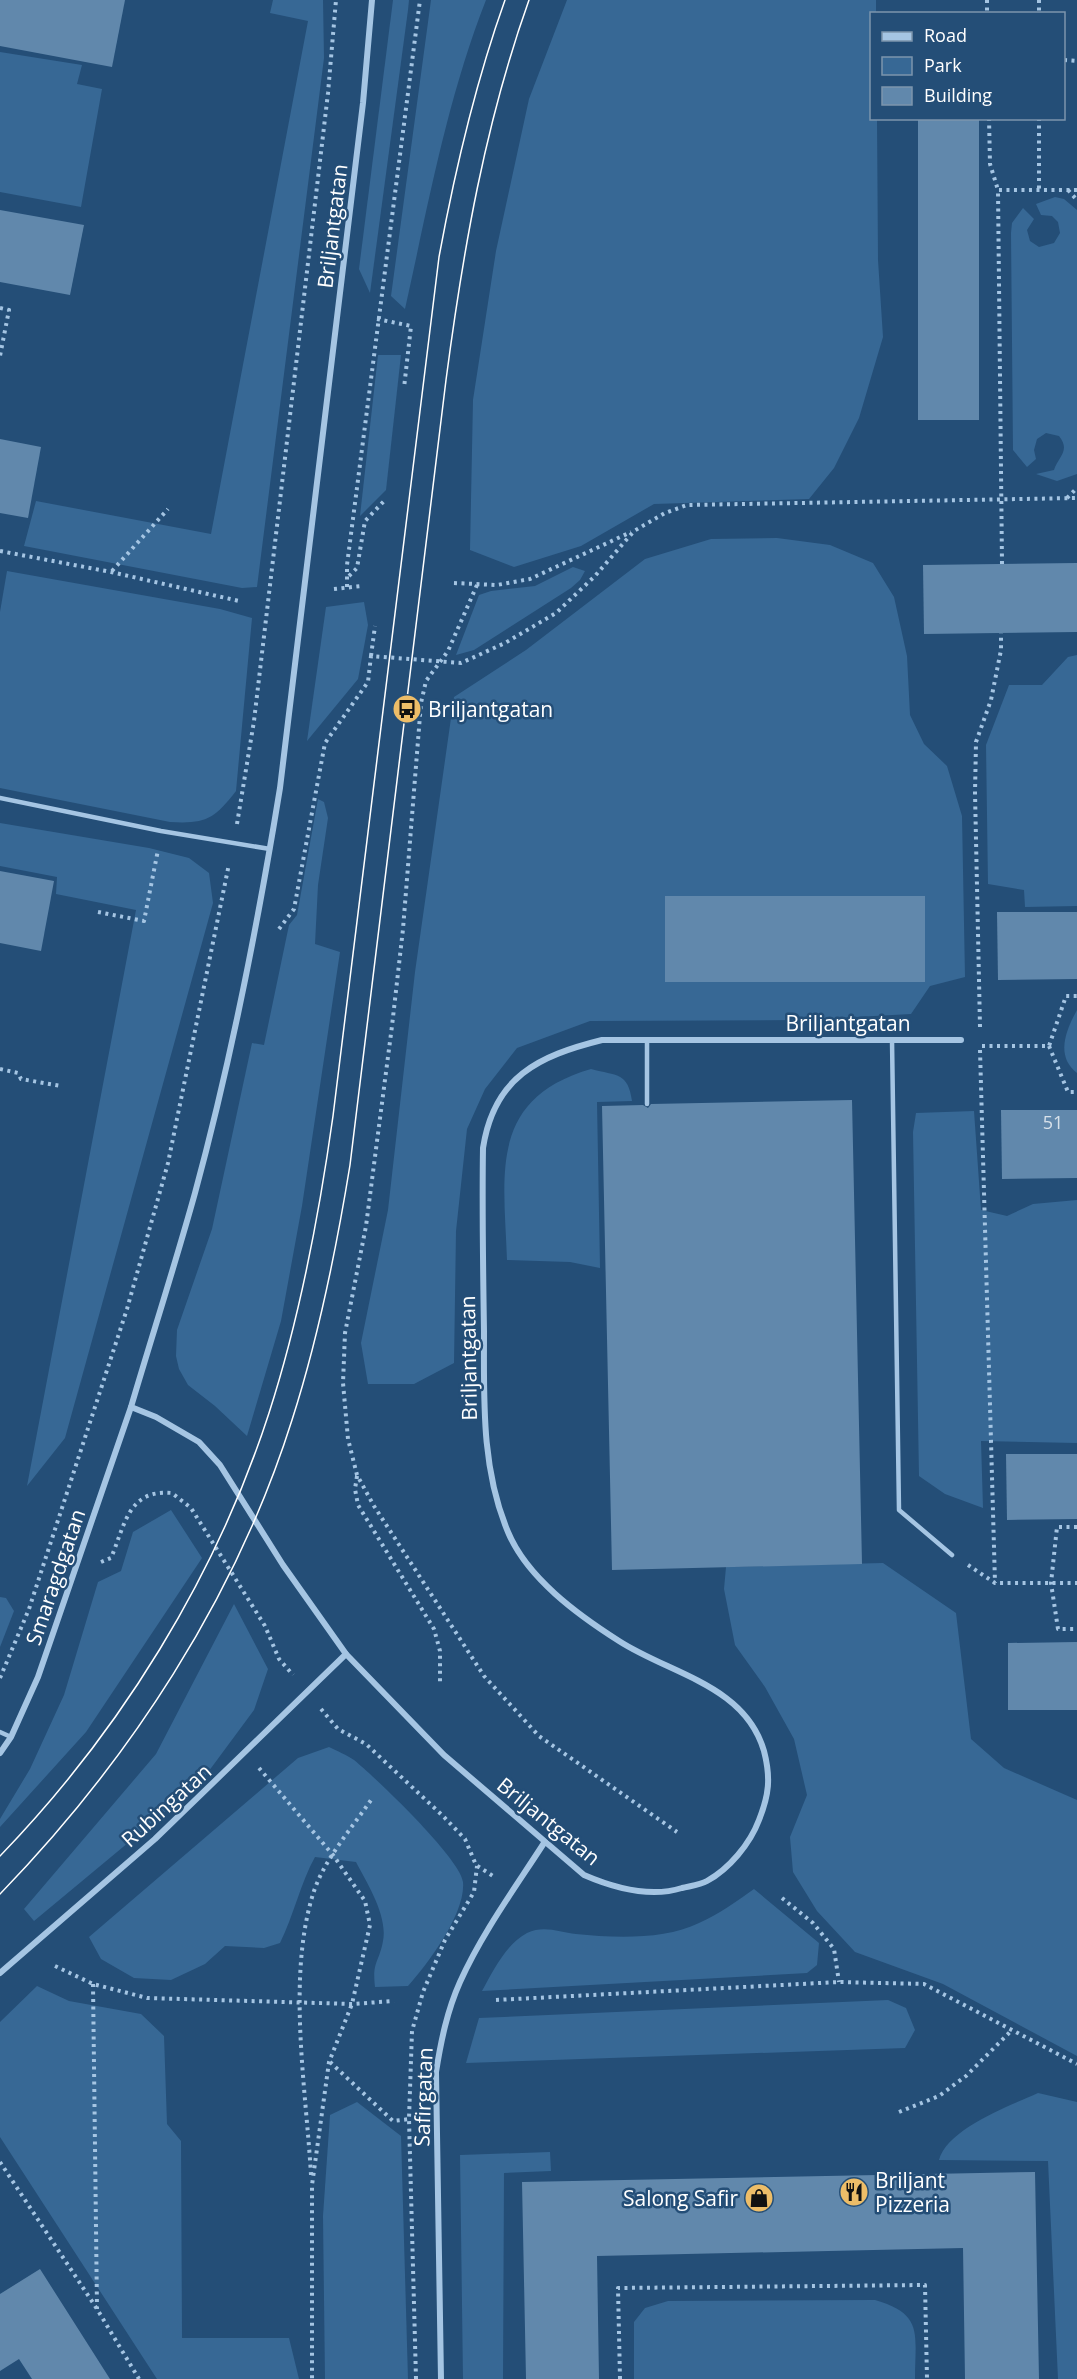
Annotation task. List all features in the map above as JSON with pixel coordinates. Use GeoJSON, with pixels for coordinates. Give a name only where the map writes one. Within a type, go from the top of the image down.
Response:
{"type":"FeatureCollection","features":[{"type":"Feature","properties":{"kind":"street","name":"Briljantgatan"},"geometry":{"type":"LineString","coordinates":[[372,0],[362,114],[280,788],[270,849],[222,1087],[195,1193],[131,1407],[156,1417],[199,1442],[220,1465],[283,1565],[346,1654],[444,1755],[584,1875],[608,1886],[641,1892],[672,1892],[706,1881],[737,1856],[755,1832],[768,1797],[768,1766],[759,1736],[741,1710],[716,1690],[620,1642],[568,1604],[534,1573],[508,1534],[491,1479],[484,1424],[483,1148],[486,1124],[512,1081],[562,1050],[602,1040],[961,1040]]}},
{"type":"Feature","properties":{"kind":"street","name":"Smaragdgatan"},"geometry":{"type":"LineString","coordinates":[[0,1753],[11,1737],[52,1639],[131,1407]]}},
{"type":"Feature","properties":{"kind":"street","name":"Rubingatan"},"geometry":{"type":"LineString","coordinates":[[0,1973],[155,1839],[346,1654]]}},
{"type":"Feature","properties":{"kind":"street","name":"Safirgatan"},"geometry":{"type":"LineString","coordinates":[[441,2379],[436,2072],[443,2030],[460,1982],[475,1953],[544,1843]]}},
{"type":"Feature","properties":{"kind":"lane"},"geometry":{"type":"LineString","coordinates":[[0,798],[161,831],[270,849]]}},
{"type":"Feature","properties":{"kind":"lane"},"geometry":{"type":"LineString","coordinates":[[647,1040],[647,1104]]}},
{"type":"Feature","properties":{"kind":"lane"},"geometry":{"type":"LineString","coordinates":[[892,1040],[899,1510],[952,1555]]}},
{"type":"Feature","properties":{"kind":"lane"},"geometry":{"type":"LineString","coordinates":[[0,1732],[11,1737]]}},
{"type":"Feature","properties":{"kind":"path"},"geometry":{"type":"LineString","coordinates":[[239,814],[254,722],[328,93],[336,0]]}},
{"type":"Feature","properties":{"kind":"path"},"geometry":{"type":"LineString","coordinates":[[347,587],[347,565],[377,319],[420,0]]}},
{"type":"Feature","properties":{"kind":"path"},"geometry":{"type":"LineString","coordinates":[[988,120],[990,164],[998,190],[1002,564]]}},
{"type":"Feature","properties":{"kind":"path"},"geometry":{"type":"LineString","coordinates":[[1040,120],[1040,189]]}},
{"type":"Feature","properties":{"kind":"path"},"geometry":{"type":"LineString","coordinates":[[998,190],[1077,189]]}},
{"type":"Feature","properties":{"kind":"path"},"geometry":{"type":"LineString","coordinates":[[1067,190],[1077,200]]}},
{"type":"Feature","properties":{"kind":"path"},"geometry":{"type":"LineString","coordinates":[[0,308],[9,310],[0,357]]}},
{"type":"Feature","properties":{"kind":"path"},"geometry":{"type":"LineString","coordinates":[[377,319],[411,326],[404,388]]}},
{"type":"Feature","properties":{"kind":"path"},"geometry":{"type":"LineString","coordinates":[[1066,498],[1077,488]]}},
{"type":"Feature","properties":{"kind":"path"},"geometry":{"type":"LineString","coordinates":[[454,583],[477,585],[530,579],[634,531],[665,513],[687,505],[1077,498]]}},
{"type":"Feature","properties":{"kind":"path"},"geometry":{"type":"LineString","coordinates":[[348,577],[357,568],[365,521],[386,499]]}},
{"type":"Feature","properties":{"kind":"path"},"geometry":{"type":"LineString","coordinates":[[111,572],[168,509]]}},
{"type":"Feature","properties":{"kind":"path"},"geometry":{"type":"LineString","coordinates":[[371,656],[461,663],[505,643],[556,613],[595,576],[634,531]]}},
{"type":"Feature","properties":{"kind":"path"},"geometry":{"type":"LineString","coordinates":[[0,551],[111,572],[239,601]]}},
{"type":"Feature","properties":{"kind":"path"},"geometry":{"type":"LineString","coordinates":[[477,585],[448,651],[426,681],[421,704],[404,918],[392,1026],[366,1226],[345,1333],[344,1411],[357,1475],[374,1506],[484,1676],[539,1736],[677,1832]]}},
{"type":"Feature","properties":{"kind":"path"},"geometry":{"type":"LineString","coordinates":[[334,589],[362,586]]}},
{"type":"Feature","properties":{"kind":"path"},"geometry":{"type":"LineString","coordinates":[[274,937],[283,920],[294,909],[325,743],[368,682],[375,626]]}},
{"type":"Feature","properties":{"kind":"path"},"geometry":{"type":"LineString","coordinates":[[995,1583],[975,793],[976,742],[991,700],[1001,650],[1001,633]]}},
{"type":"Feature","properties":{"kind":"path"},"geometry":{"type":"LineString","coordinates":[[98,912],[144,921],[159,843]]}},
{"type":"Feature","properties":{"kind":"path"},"geometry":{"type":"LineString","coordinates":[[0,1678],[29,1609],[127,1309],[165,1174],[226,877]]}},
{"type":"Feature","properties":{"kind":"path"},"geometry":{"type":"LineString","coordinates":[[1077,996],[1066,996],[1049,1046],[1068,1092],[1077,1092]]}},
{"type":"Feature","properties":{"kind":"path"},"geometry":{"type":"LineString","coordinates":[[980,1046],[1049,1046]]}},
{"type":"Feature","properties":{"kind":"path"},"geometry":{"type":"LineString","coordinates":[[0,1070],[18,1073],[21,1079],[61,1086]]}},
{"type":"Feature","properties":{"kind":"path"},"geometry":{"type":"LineString","coordinates":[[357,1475],[354,1489],[358,1506],[434,1629],[440,1651],[440,1683]]}},
{"type":"Feature","properties":{"kind":"path"},"geometry":{"type":"LineString","coordinates":[[103,1563],[111,1558],[130,1509],[145,1495],[172,1493],[191,1509],[265,1626],[279,1659]]}},
{"type":"Feature","properties":{"kind":"path"},"geometry":{"type":"LineString","coordinates":[[1077,1527],[1057,1527],[1051,1583],[1058,1629],[1077,1629]]}},
{"type":"Feature","properties":{"kind":"path"},"geometry":{"type":"LineString","coordinates":[[952,1555],[995,1583],[1077,1583]]}},
{"type":"Feature","properties":{"kind":"path"},"geometry":{"type":"LineString","coordinates":[[338,1729],[366,1744],[443,1816],[465,1839],[477,1865],[489,1875]]}},
{"type":"Feature","properties":{"kind":"path"},"geometry":{"type":"LineString","coordinates":[[246,1753],[333,1855],[365,1901],[370,1925],[352,2004],[329,2062],[312,2185]]}},
{"type":"Feature","properties":{"kind":"path"},"geometry":{"type":"LineString","coordinates":[[312,2379],[312,2185],[300,2001],[302,1944],[313,1892],[333,1855],[373,1797]]}},
{"type":"Feature","properties":{"kind":"path"},"geometry":{"type":"LineString","coordinates":[[782,1898],[813,1923],[834,1948],[839,1982]]}},
{"type":"Feature","properties":{"kind":"path"},"geometry":{"type":"LineString","coordinates":[[55,1966],[93,1984],[147,1998],[352,2004],[394,2001]]}},
{"type":"Feature","properties":{"kind":"path"},"geometry":{"type":"LineString","coordinates":[[496,2000],[839,1982],[924,1984],[1077,2064]]}},
{"type":"Feature","properties":{"kind":"path"},"geometry":{"type":"LineString","coordinates":[[93,1984],[97,2309]]}},
{"type":"Feature","properties":{"kind":"path"},"geometry":{"type":"LineString","coordinates":[[899,2112],[939,2096],[966,2076],[1012,2030]]}},
{"type":"Feature","properties":{"kind":"path"},"geometry":{"type":"LineString","coordinates":[[329,2062],[393,2121]]}},
{"type":"Feature","properties":{"kind":"path"},"geometry":{"type":"LineString","coordinates":[[0,2162],[97,2309],[139,2379]]}},
{"type":"Feature","properties":{"kind":"path"},"geometry":{"type":"LineString","coordinates":[[620,2379],[618,2288],[925,2285],[927,2379]]}},
{"type":"Feature","properties":{"kind":"green space"},"geometry":{"type":"Polygon","coordinates":[[[273,0],[323,0],[324,58],[257,587],[242,588],[24,546],[36,501],[211,534],[308,21],[270,13],[273,0]]]}},
{"type":"Feature","properties":{"kind":"green space"},"geometry":{"type":"Polygon","coordinates":[[[393,0],[409,0],[370,293],[359,269],[393,0]]]}},
{"type":"Feature","properties":{"kind":"green space"},"geometry":{"type":"Polygon","coordinates":[[[431,0],[486,0],[472,37],[449,114],[405,309],[391,296],[431,0]]]}},
{"type":"Feature","properties":{"kind":"green space"},"geometry":{"type":"Polygon","coordinates":[[[567,0],[876,0],[876,12],[870,12],[870,120],[877,120],[878,260],[883,337],[859,418],[834,468],[809,499],[654,504],[581,546],[514,567],[470,550],[473,400],[496,251],[529,99],[567,0]]]}},
{"type":"Feature","properties":{"kind":"green space"},"geometry":{"type":"Polygon","coordinates":[[[0,52],[82,65],[77,84],[102,89],[81,207],[0,192],[0,52]]]}},
{"type":"Feature","properties":{"kind":"green space"},"geometry":{"type":"Polygon","coordinates":[[[1055,197],[1064,199],[1077,210],[1077,474],[1057,481],[1036,474],[1054,470],[1064,450],[1059,436],[1046,433],[1037,439],[1034,450],[1036,459],[1027,467],[1013,450],[1011,233],[1012,223],[1023,208],[1034,219],[1027,230],[1030,241],[1039,247],[1054,243],[1060,233],[1058,222],[1052,216],[1041,215],[1036,204],[1055,197]]]}},
{"type":"Feature","properties":{"kind":"green space"},"geometry":{"type":"Polygon","coordinates":[[[378,355],[401,355],[386,490],[360,516],[378,355]]]}},
{"type":"Feature","properties":{"kind":"green space"},"geometry":{"type":"Polygon","coordinates":[[[777,538],[830,545],[873,563],[894,597],[907,656],[910,715],[924,744],[947,766],[962,816],[965,977],[930,986],[911,1014],[801,1020],[590,1021],[517,1048],[485,1089],[467,1129],[456,1231],[454,1363],[414,1384],[368,1384],[361,1343],[388,1210],[415,972],[454,697],[526,650],[645,559],[711,539],[777,538]]]}},
{"type":"Feature","properties":{"kind":"green space"},"geometry":{"type":"Polygon","coordinates":[[[573,567],[585,571],[580,580],[571,588],[474,650],[456,655],[479,595],[491,591],[535,586],[573,567]]]}},
{"type":"Feature","properties":{"kind":"green space"},"geometry":{"type":"Polygon","coordinates":[[[7,571],[220,609],[252,618],[236,791],[215,814],[192,822],[170,822],[0,788],[0,612],[7,571]]]}},
{"type":"Feature","properties":{"kind":"green space"},"geometry":{"type":"Polygon","coordinates":[[[364,602],[368,625],[358,679],[307,741],[326,607],[364,602]]]}},
{"type":"Feature","properties":{"kind":"green space"},"geometry":{"type":"Polygon","coordinates":[[[1077,655],[1077,906],[1025,907],[1024,890],[988,884],[986,745],[1009,685],[1042,685],[1068,657],[1077,655]]]}},
{"type":"Feature","properties":{"kind":"green space"},"geometry":{"type":"Polygon","coordinates":[[[318,799],[324,802],[328,818],[318,885],[315,944],[340,952],[302,1206],[281,1321],[247,1436],[188,1385],[179,1369],[176,1356],[177,1330],[212,1229],[252,1043],[264,1045],[289,925],[297,915],[318,799]]]}},
{"type":"Feature","properties":{"kind":"green space"},"geometry":{"type":"Polygon","coordinates":[[[0,823],[149,848],[189,858],[209,873],[213,903],[65,1438],[27,1486],[136,910],[56,894],[57,877],[0,866],[0,823]]]}},
{"type":"Feature","properties":{"kind":"green space"},"geometry":{"type":"Polygon","coordinates":[[[1077,1010],[1077,1073],[1070,1066],[1064,1051],[1066,1034],[1077,1010]]]}},
{"type":"Feature","properties":{"kind":"green space"},"geometry":{"type":"Polygon","coordinates":[[[591,1069],[624,1080],[628,1085],[632,1101],[597,1102],[600,1268],[570,1262],[507,1260],[505,1170],[509,1144],[518,1120],[534,1099],[558,1082],[591,1069]]]}},
{"type":"Feature","properties":{"kind":"green space"},"geometry":{"type":"Polygon","coordinates":[[[974,1111],[981,1210],[1007,1216],[1033,1204],[1077,1200],[1077,1443],[981,1441],[983,1508],[945,1494],[919,1476],[913,1132],[916,1113],[974,1111]]]}},
{"type":"Feature","properties":{"kind":"green space"},"geometry":{"type":"Polygon","coordinates":[[[171,1510],[202,1558],[86,1732],[0,1827],[0,1819],[30,1769],[64,1695],[98,1582],[121,1571],[133,1532],[171,1510]]]}},
{"type":"Feature","properties":{"kind":"green space"},"geometry":{"type":"Polygon","coordinates":[[[883,1563],[956,1613],[971,1739],[1004,1768],[1077,1800],[1077,2056],[943,1984],[855,1952],[817,1911],[793,1872],[790,1837],[807,1795],[794,1739],[765,1687],[735,1645],[724,1589],[726,1567],[883,1563]]]}},
{"type":"Feature","properties":{"kind":"green space"},"geometry":{"type":"Polygon","coordinates":[[[0,1597],[6,1598],[14,1611],[0,1647],[0,1597]]]}},
{"type":"Feature","properties":{"kind":"green space"},"geometry":{"type":"Polygon","coordinates":[[[234,1604],[268,1669],[254,1710],[200,1783],[34,1921],[24,1909],[156,1754],[234,1604]]]}},
{"type":"Feature","properties":{"kind":"green space"},"geometry":{"type":"Polygon","coordinates":[[[329,1747],[354,1760],[397,1800],[448,1856],[459,1871],[463,1882],[462,1894],[452,1923],[435,1952],[408,1986],[375,1987],[375,1967],[384,1931],[376,1900],[356,1862],[315,1857],[280,1943],[264,1948],[225,1946],[205,1964],[171,1980],[134,1978],[101,1959],[89,1937],[298,1758],[329,1747]]]}},
{"type":"Feature","properties":{"kind":"green space"},"geometry":{"type":"Polygon","coordinates":[[[754,1889],[819,1943],[817,1965],[807,1973],[482,1991],[506,1951],[527,1933],[545,1929],[576,1934],[623,1937],[671,1932],[686,1929],[706,1919],[727,1908],[754,1889]]]}},
{"type":"Feature","properties":{"kind":"green space"},"geometry":{"type":"Polygon","coordinates":[[[37,1986],[69,2001],[141,2014],[164,2036],[167,2124],[181,2141],[182,2338],[289,2338],[299,2379],[157,2379],[0,2137],[0,2022],[37,1986]]]}},
{"type":"Feature","properties":{"kind":"green space"},"geometry":{"type":"Polygon","coordinates":[[[888,2000],[906,2008],[915,2030],[905,2048],[466,2063],[479,2018],[888,2000]]]}},
{"type":"Feature","properties":{"kind":"green space"},"geometry":{"type":"Polygon","coordinates":[[[1038,2093],[1077,2102],[1077,2379],[1058,2379],[1048,2161],[939,2160],[944,2149],[966,2129],[1038,2093]]]}},
{"type":"Feature","properties":{"kind":"green space"},"geometry":{"type":"Polygon","coordinates":[[[357,2102],[401,2136],[408,2379],[325,2379],[323,2216],[330,2115],[357,2102]]]}},
{"type":"Feature","properties":{"kind":"green space"},"geometry":{"type":"Polygon","coordinates":[[[550,2152],[551,2171],[504,2173],[503,2379],[463,2379],[460,2155],[550,2152]]]}},
{"type":"Feature","properties":{"kind":"green space"},"geometry":{"type":"Polygon","coordinates":[[[875,2300],[902,2312],[909,2319],[915,2338],[915,2379],[634,2379],[634,2322],[645,2308],[668,2301],[875,2300]]]}},
{"type":"Feature","properties":{"kind":"building"},"geometry":{"type":"Polygon","coordinates":[[[0,0],[125,0],[112,67],[0,46],[0,0]]]}},
{"type":"Feature","properties":{"kind":"building"},"geometry":{"type":"Polygon","coordinates":[[[918,120],[979,120],[979,420],[918,420],[918,120]]]}},
{"type":"Feature","properties":{"kind":"building"},"geometry":{"type":"Polygon","coordinates":[[[0,210],[84,225],[70,295],[0,282],[0,210]]]}},
{"type":"Feature","properties":{"kind":"building"},"geometry":{"type":"Polygon","coordinates":[[[0,439],[41,447],[28,518],[0,513],[0,439]]]}},
{"type":"Feature","properties":{"kind":"building"},"geometry":{"type":"Polygon","coordinates":[[[1077,563],[1077,632],[924,634],[923,565],[1077,563]]]}},
{"type":"Feature","properties":{"kind":"building"},"geometry":{"type":"Polygon","coordinates":[[[0,871],[54,881],[41,951],[0,943],[0,871]]]}},
{"type":"Feature","properties":{"kind":"building"},"geometry":{"type":"Polygon","coordinates":[[[665,896],[925,896],[925,982],[665,982],[665,896]]]}},
{"type":"Feature","properties":{"kind":"building"},"geometry":{"type":"Polygon","coordinates":[[[997,912],[1077,912],[1077,979],[998,980],[997,912]]]}},
{"type":"Feature","properties":{"kind":"building"},"geometry":{"type":"Polygon","coordinates":[[[852,1100],[862,1564],[612,1570],[602,1106],[643,1105],[648,1108],[651,1104],[852,1100]]]}},
{"type":"Feature","properties":{"kind":"building"},"geometry":{"type":"Polygon","coordinates":[[[1001,1110],[1077,1110],[1077,1178],[1002,1179],[1001,1110]]]}},
{"type":"Feature","properties":{"kind":"building"},"geometry":{"type":"Polygon","coordinates":[[[1006,1454],[1077,1454],[1077,1519],[1007,1520],[1006,1454]]]}},
{"type":"Feature","properties":{"kind":"building"},"geometry":{"type":"Polygon","coordinates":[[[1077,1642],[1077,1710],[1008,1710],[1008,1643],[1077,1642]]]}},
{"type":"Feature","properties":{"kind":"building"},"geometry":{"type":"Polygon","coordinates":[[[1035,2172],[1039,2379],[965,2379],[963,2248],[597,2256],[599,2379],[526,2379],[522,2182],[1035,2172]]]}},
{"type":"Feature","properties":{"kind":"building"},"geometry":{"type":"Polygon","coordinates":[[[40,2269],[110,2379],[32,2379],[19,2359],[0,2371],[0,2294],[40,2269]]]}},
{"type":"Feature","properties":{"kind":"tram line"},"geometry":{"type":"LineString","coordinates":[[0,1856],[85,1758],[124,1705],[160,1649],[192,1593],[221,1534],[247,1474],[280,1377],[315,1229],[333,1116],[439,257],[467,127],[484,63],[505,0]]}},
{"type":"Feature","properties":{"kind":"tram line"},"geometry":{"type":"LineString","coordinates":[[0,1894],[92,1789],[134,1733],[173,1674],[209,1613],[241,1550],[269,1486],[302,1388],[326,1293],[350,1165],[446,380],[460,284],[488,140],[513,46],[529,0]]}},
{"type":"Feature","properties":{"kind":"place","name":"Briljantgatan"},"geometry":{"type":"Point","coordinates":[407,709]}},
{"type":"Feature","properties":{"kind":"place","name":"Briljant Pizzeria"},"geometry":{"type":"Point","coordinates":[854,2192]}},
{"type":"Feature","properties":{"kind":"place","name":"Salong Safir"},"geometry":{"type":"Point","coordinates":[759,2198]}}]}
